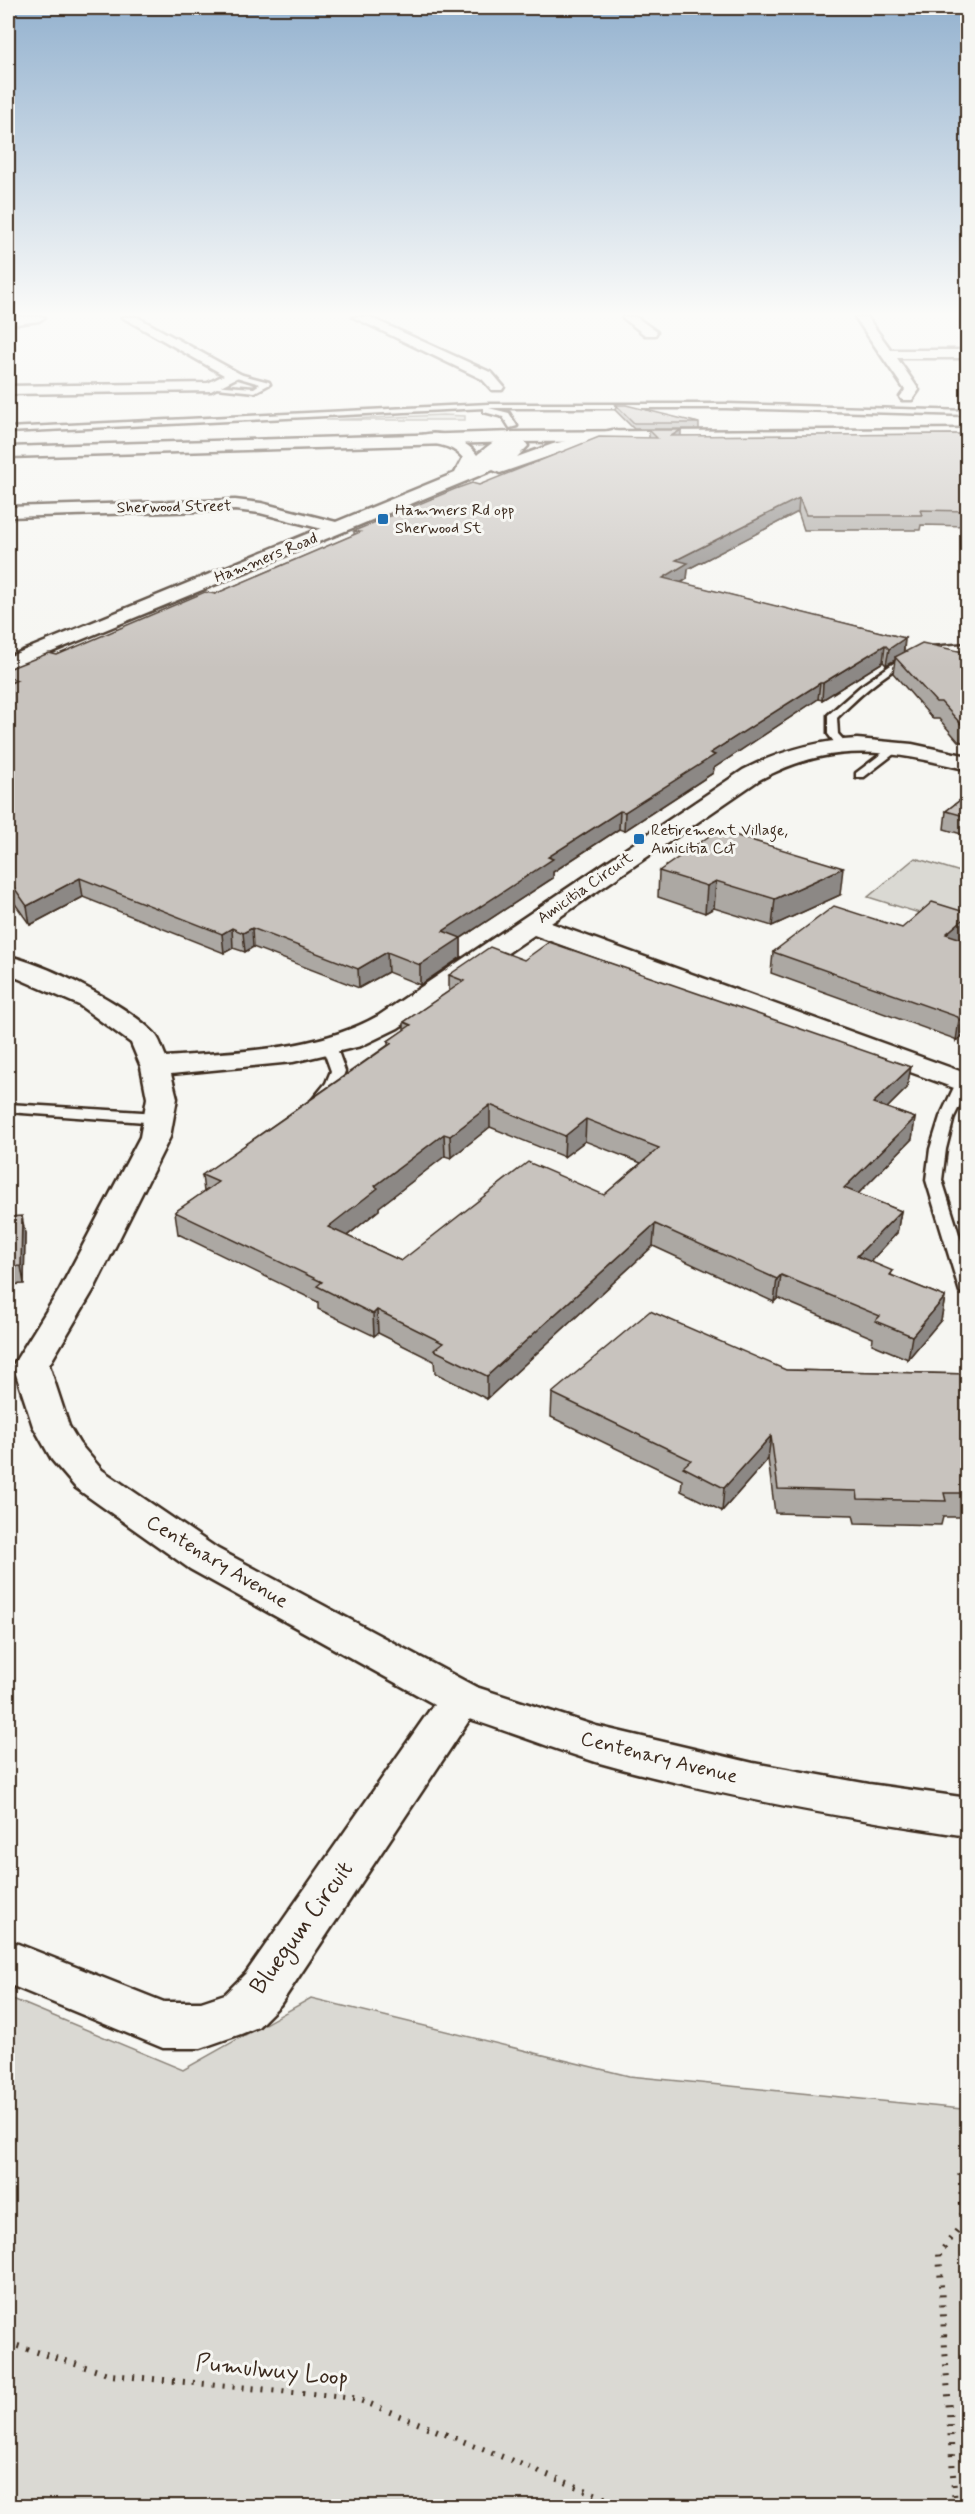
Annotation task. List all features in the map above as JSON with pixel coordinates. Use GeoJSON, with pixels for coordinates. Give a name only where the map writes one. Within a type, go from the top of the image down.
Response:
{"type":"FeatureCollection","features":[{"type":"Feature","properties":{"kind":"main road"},"geometry":{"type":"LineString","coordinates":[[8,440],[327,434]]}},
{"type":"Feature","properties":{"kind":"main road"},"geometry":{"type":"LineString","coordinates":[[8,452],[428,438],[473,434]]}},
{"type":"Feature","properties":{"kind":"main road"},"geometry":{"type":"LineString","coordinates":[[462,476],[491,466],[512,453],[520,446],[515,434]]}},
{"type":"Feature","properties":{"kind":"main road"},"geometry":{"type":"LineString","coordinates":[[596,434],[854,434]]}},
{"type":"Feature","properties":{"kind":"main road"},"geometry":{"type":"LineString","coordinates":[[462,476],[493,471],[559,447],[613,435]]}},
{"type":"Feature","properties":{"kind":"main road"},"geometry":{"type":"LineString","coordinates":[[428,438],[450,443],[468,452],[471,458],[462,476]]}},
{"type":"Feature","properties":{"kind":"main road","name":"Hammers Road"},"geometry":{"type":"LineString","coordinates":[[8,664],[462,476]]}},
{"type":"Feature","properties":{"kind":"main road","name":"Sherwood Street"},"geometry":{"type":"LineString","coordinates":[[8,512],[219,505],[261,508],[338,528]]}},
{"type":"Feature","properties":{"kind":"main road","name":"Amicitia Circuit"},"geometry":{"type":"LineString","coordinates":[[155,1067],[329,1046],[363,1035],[388,1022],[759,770],[797,753],[842,745],[897,747],[968,763]]}},
{"type":"Feature","properties":{"kind":"main road","name":"Amicitia Circuit"},"geometry":{"type":"LineString","coordinates":[[532,925],[965,1083]]}},
{"type":"Feature","properties":{"kind":"main road","name":"Centenary Avenue"},"geometry":{"type":"LineString","coordinates":[[8,964],[89,999],[110,1012],[144,1039],[155,1067],[162,1098],[155,1137],[77,1289],[19,1365],[65,1451],[89,1479],[204,1559],[461,1699],[596,1744],[753,1781],[868,1803],[968,1817]]}},
{"type":"Feature","properties":{"kind":"main road","name":"Bluegum Circuit"},"geometry":{"type":"LineString","coordinates":[[8,1962],[163,2025],[201,2025],[241,2011],[263,1989],[461,1699]]}},
{"type":"Feature","properties":{"kind":"lane"},"geometry":{"type":"LineString","coordinates":[[842,745],[833,734],[832,717],[863,690],[901,664],[928,650],[968,647]]}},
{"type":"Feature","properties":{"kind":"lane"},"geometry":{"type":"LineString","coordinates":[[860,775],[897,747]]}},
{"type":"Feature","properties":{"kind":"lane"},"geometry":{"type":"LineString","coordinates":[[306,1109],[326,1095],[338,1071],[329,1046]]}},
{"type":"Feature","properties":{"kind":"lane"},"geometry":{"type":"LineString","coordinates":[[965,1083],[946,1118],[938,1149],[934,1180],[968,1292]]}},
{"type":"Feature","properties":{"kind":"lane"},"geometry":{"type":"LineString","coordinates":[[8,1108],[159,1118]]}},
{"type":"Feature","properties":{"kind":"path"},"geometry":{"type":"LineString","coordinates":[[955,2506],[939,2254],[963,2223],[960,2165],[968,2166]]}},
{"type":"Feature","properties":{"kind":"path","name":"Pumulwuy Loop"},"geometry":{"type":"LineString","coordinates":[[8,2343],[111,2375],[355,2398],[625,2506]]}},
{"type":"Feature","properties":{"kind":"shaded area"},"geometry":{"type":"Polygon","coordinates":[[[915,858],[967,874],[967,928],[868,897],[915,858]]]}},
{"type":"Feature","properties":{"kind":"shaded area"},"geometry":{"type":"Polygon","coordinates":[[[8,1997],[183,2070],[311,1998],[629,2076],[962,2109],[968,2113],[967,2506],[8,2506],[8,1997]]]}},
{"type":"Feature","properties":{"kind":"building"},"geometry":{"type":"Polygon","coordinates":[[[653,434],[968,434],[968,511],[920,510],[922,515],[806,515],[799,498],[676,560],[688,563],[663,578],[905,638],[889,649],[885,645],[820,683],[710,753],[715,755],[548,857],[553,859],[443,931],[461,938],[420,965],[387,952],[358,969],[252,928],[243,933],[232,928],[222,934],[80,878],[27,906],[8,879],[8,684],[17,680],[8,677],[8,669],[49,653],[57,655],[205,592],[215,594],[360,532],[354,531],[455,489],[472,483],[479,485],[599,437],[657,438],[653,434]]]}},
{"type":"Feature","properties":{"kind":"building"},"geometry":{"type":"Polygon","coordinates":[[[922,643],[968,653],[968,726],[961,724],[941,702],[936,702],[895,657],[922,643]]]}},
{"type":"Feature","properties":{"kind":"building"},"geometry":{"type":"Polygon","coordinates":[[[968,794],[968,817],[946,811],[968,794]]]}},
{"type":"Feature","properties":{"kind":"building"},"geometry":{"type":"Polygon","coordinates":[[[718,830],[843,868],[775,899],[716,881],[707,886],[659,871],[718,830]]]}},
{"type":"Feature","properties":{"kind":"building"},"geometry":{"type":"Polygon","coordinates":[[[932,902],[968,913],[946,934],[968,941],[968,1013],[959,1020],[958,1017],[773,952],[834,906],[902,928],[932,902]]]}},
{"type":"Feature","properties":{"kind":"building"},"geometry":{"type":"Polygon","coordinates":[[[549,942],[911,1067],[873,1103],[915,1118],[844,1188],[901,1211],[857,1256],[893,1271],[890,1275],[945,1297],[912,1336],[875,1321],[880,1316],[781,1275],[777,1279],[655,1224],[487,1376],[434,1350],[443,1343],[377,1310],[373,1314],[317,1286],[322,1282],[175,1212],[218,1182],[202,1175],[392,1043],[388,1041],[411,1025],[404,1022],[464,981],[449,975],[490,947],[524,960],[549,942]],[[490,1105],[450,1136],[444,1134],[375,1186],[378,1188],[328,1227],[401,1261],[528,1162],[604,1195],[659,1148],[586,1119],[565,1136],[490,1105]]]}},
{"type":"Feature","properties":{"kind":"building"},"geometry":{"type":"Polygon","coordinates":[[[22,1216],[21,1266],[8,1267],[8,1217],[22,1216]]]}},
{"type":"Feature","properties":{"kind":"building"},"geometry":{"type":"Polygon","coordinates":[[[650,1311],[786,1370],[968,1374],[968,1493],[944,1493],[946,1501],[858,1499],[857,1491],[778,1489],[771,1436],[724,1488],[683,1467],[691,1460],[552,1393],[650,1311]]]}},
{"type":"Feature","properties":{"kind":"place","name":"Hammers Rd opp Sherwood St"},"geometry":{"type":"Point","coordinates":[383,519]}},
{"type":"Feature","properties":{"kind":"place","name":"Retirement Village, Amicitia Cct"},"geometry":{"type":"Point","coordinates":[639,839]}}]}
